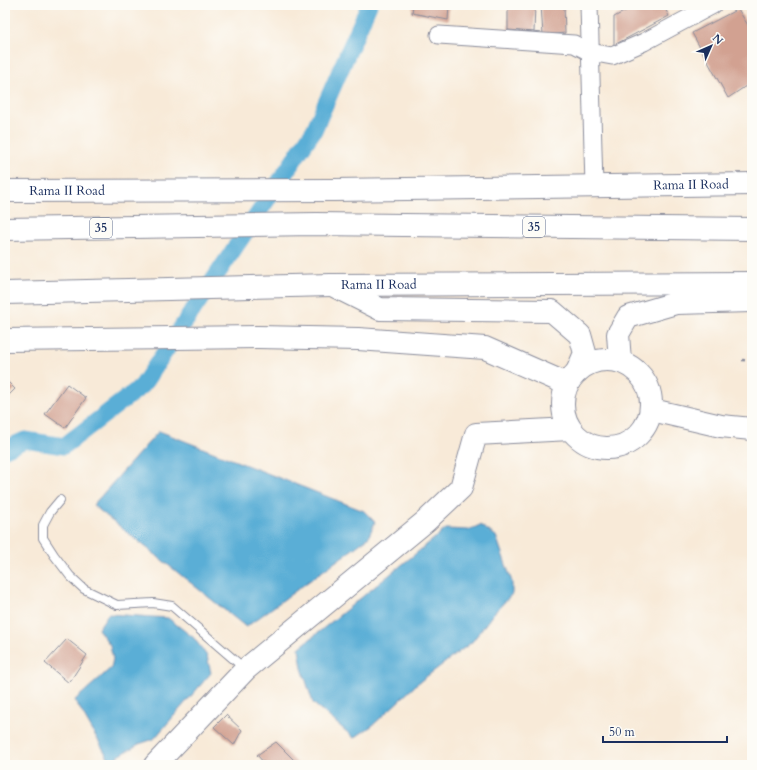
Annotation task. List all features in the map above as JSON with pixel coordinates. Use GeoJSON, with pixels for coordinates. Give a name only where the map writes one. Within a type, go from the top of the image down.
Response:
{"type":"FeatureCollection","features":[{"type":"Feature","properties":{"kind":"main road","name":"Rama II Road"},"geometry":{"type":"LineString","coordinates":[[5,191],[334,190],[752,184]]}},
{"type":"Feature","properties":{"kind":"main road","name":"35"},"geometry":{"type":"LineString","coordinates":[[5,229],[316,224],[752,229]]}},
{"type":"Feature","properties":{"kind":"main road","name":"Rama II Road"},"geometry":{"type":"LineString","coordinates":[[5,293],[331,285],[752,283]]}},
{"type":"Feature","properties":{"kind":"main road"},"geometry":{"type":"LineString","coordinates":[[331,285],[380,308],[552,311],[580,335],[585,353],[572,378],[563,399],[564,415],[570,429],[581,440],[595,447],[610,449],[625,446],[638,437],[647,424],[652,410],[651,394],[645,380],[634,368],[620,362],[604,360],[589,363],[572,378]]}},
{"type":"Feature","properties":{"kind":"main road"},"geometry":{"type":"LineString","coordinates":[[620,362],[618,334],[628,317],[676,303],[752,301]]}},
{"type":"Feature","properties":{"kind":"main road"},"geometry":{"type":"LineString","coordinates":[[5,340],[217,337],[358,339],[485,348],[572,378]]}},
{"type":"Feature","properties":{"kind":"main road"},"geometry":{"type":"LineString","coordinates":[[652,410],[721,426],[752,429]]}},
{"type":"Feature","properties":{"kind":"main road"},"geometry":{"type":"LineString","coordinates":[[155,765],[246,669],[426,521],[461,488],[476,434],[570,429]]}},
{"type":"Feature","properties":{"kind":"street"},"geometry":{"type":"LineString","coordinates":[[589,5],[594,186]]}},
{"type":"Feature","properties":{"kind":"street"},"geometry":{"type":"LineString","coordinates":[[439,35],[574,44],[590,52],[612,56],[644,42],[713,5]]}},
{"type":"Feature","properties":{"kind":"lane"},"geometry":{"type":"LineString","coordinates":[[60,500],[50,512],[43,525],[43,538],[70,576],[84,588],[117,605],[153,603],[172,606],[246,669]]}},
{"type":"Feature","properties":{"kind":"path"},"geometry":{"type":"LineString","coordinates":[[742,360],[752,360]]}},
{"type":"Feature","properties":{"kind":"water"},"geometry":{"type":"Polygon","coordinates":[[[159,431],[364,511],[375,522],[368,538],[246,627],[93,505],[159,431]]]}},
{"type":"Feature","properties":{"kind":"water"},"geometry":{"type":"Polygon","coordinates":[[[480,525],[496,536],[512,582],[512,594],[493,614],[472,642],[418,683],[373,725],[354,738],[313,703],[302,668],[299,648],[446,529],[469,530],[480,525]]]}},
{"type":"Feature","properties":{"kind":"water"},"geometry":{"type":"Polygon","coordinates":[[[108,614],[168,618],[194,638],[207,656],[211,673],[154,739],[139,744],[110,761],[75,700],[111,668],[113,659],[110,645],[98,629],[108,614]]]}},
{"type":"Feature","properties":{"kind":"building"},"geometry":{"type":"Polygon","coordinates":[[[413,5],[449,5],[448,20],[412,13],[413,5]]]}},
{"type":"Feature","properties":{"kind":"building"},"geometry":{"type":"Polygon","coordinates":[[[508,5],[535,5],[534,32],[508,30],[508,5]]]}},
{"type":"Feature","properties":{"kind":"building"},"geometry":{"type":"Polygon","coordinates":[[[541,5],[564,5],[565,33],[543,35],[541,5]]]}},
{"type":"Feature","properties":{"kind":"building"},"geometry":{"type":"Polygon","coordinates":[[[637,5],[663,5],[669,16],[614,45],[614,17],[637,5]]]}},
{"type":"Feature","properties":{"kind":"building"},"geometry":{"type":"Polygon","coordinates":[[[738,9],[752,32],[752,82],[728,98],[692,33],[738,9]]]}},
{"type":"Feature","properties":{"kind":"building"},"geometry":{"type":"Polygon","coordinates":[[[5,379],[15,389],[5,399],[5,379]]]}},
{"type":"Feature","properties":{"kind":"building"},"geometry":{"type":"Polygon","coordinates":[[[67,384],[86,398],[65,428],[45,414],[67,384]]]}},
{"type":"Feature","properties":{"kind":"building"},"geometry":{"type":"Polygon","coordinates":[[[67,639],[87,655],[69,683],[45,663],[67,639]]]}},
{"type":"Feature","properties":{"kind":"building"},"geometry":{"type":"Polygon","coordinates":[[[226,715],[242,730],[234,745],[214,727],[226,715]]]}},
{"type":"Feature","properties":{"kind":"building"},"geometry":{"type":"Polygon","coordinates":[[[276,742],[297,763],[295,765],[266,765],[257,755],[276,742]]]}},
{"type":"Feature","properties":{"kind":"waterway"},"geometry":{"type":"LineString","coordinates":[[5,449],[25,440],[64,446],[142,386],[314,130],[369,5]]}}]}
